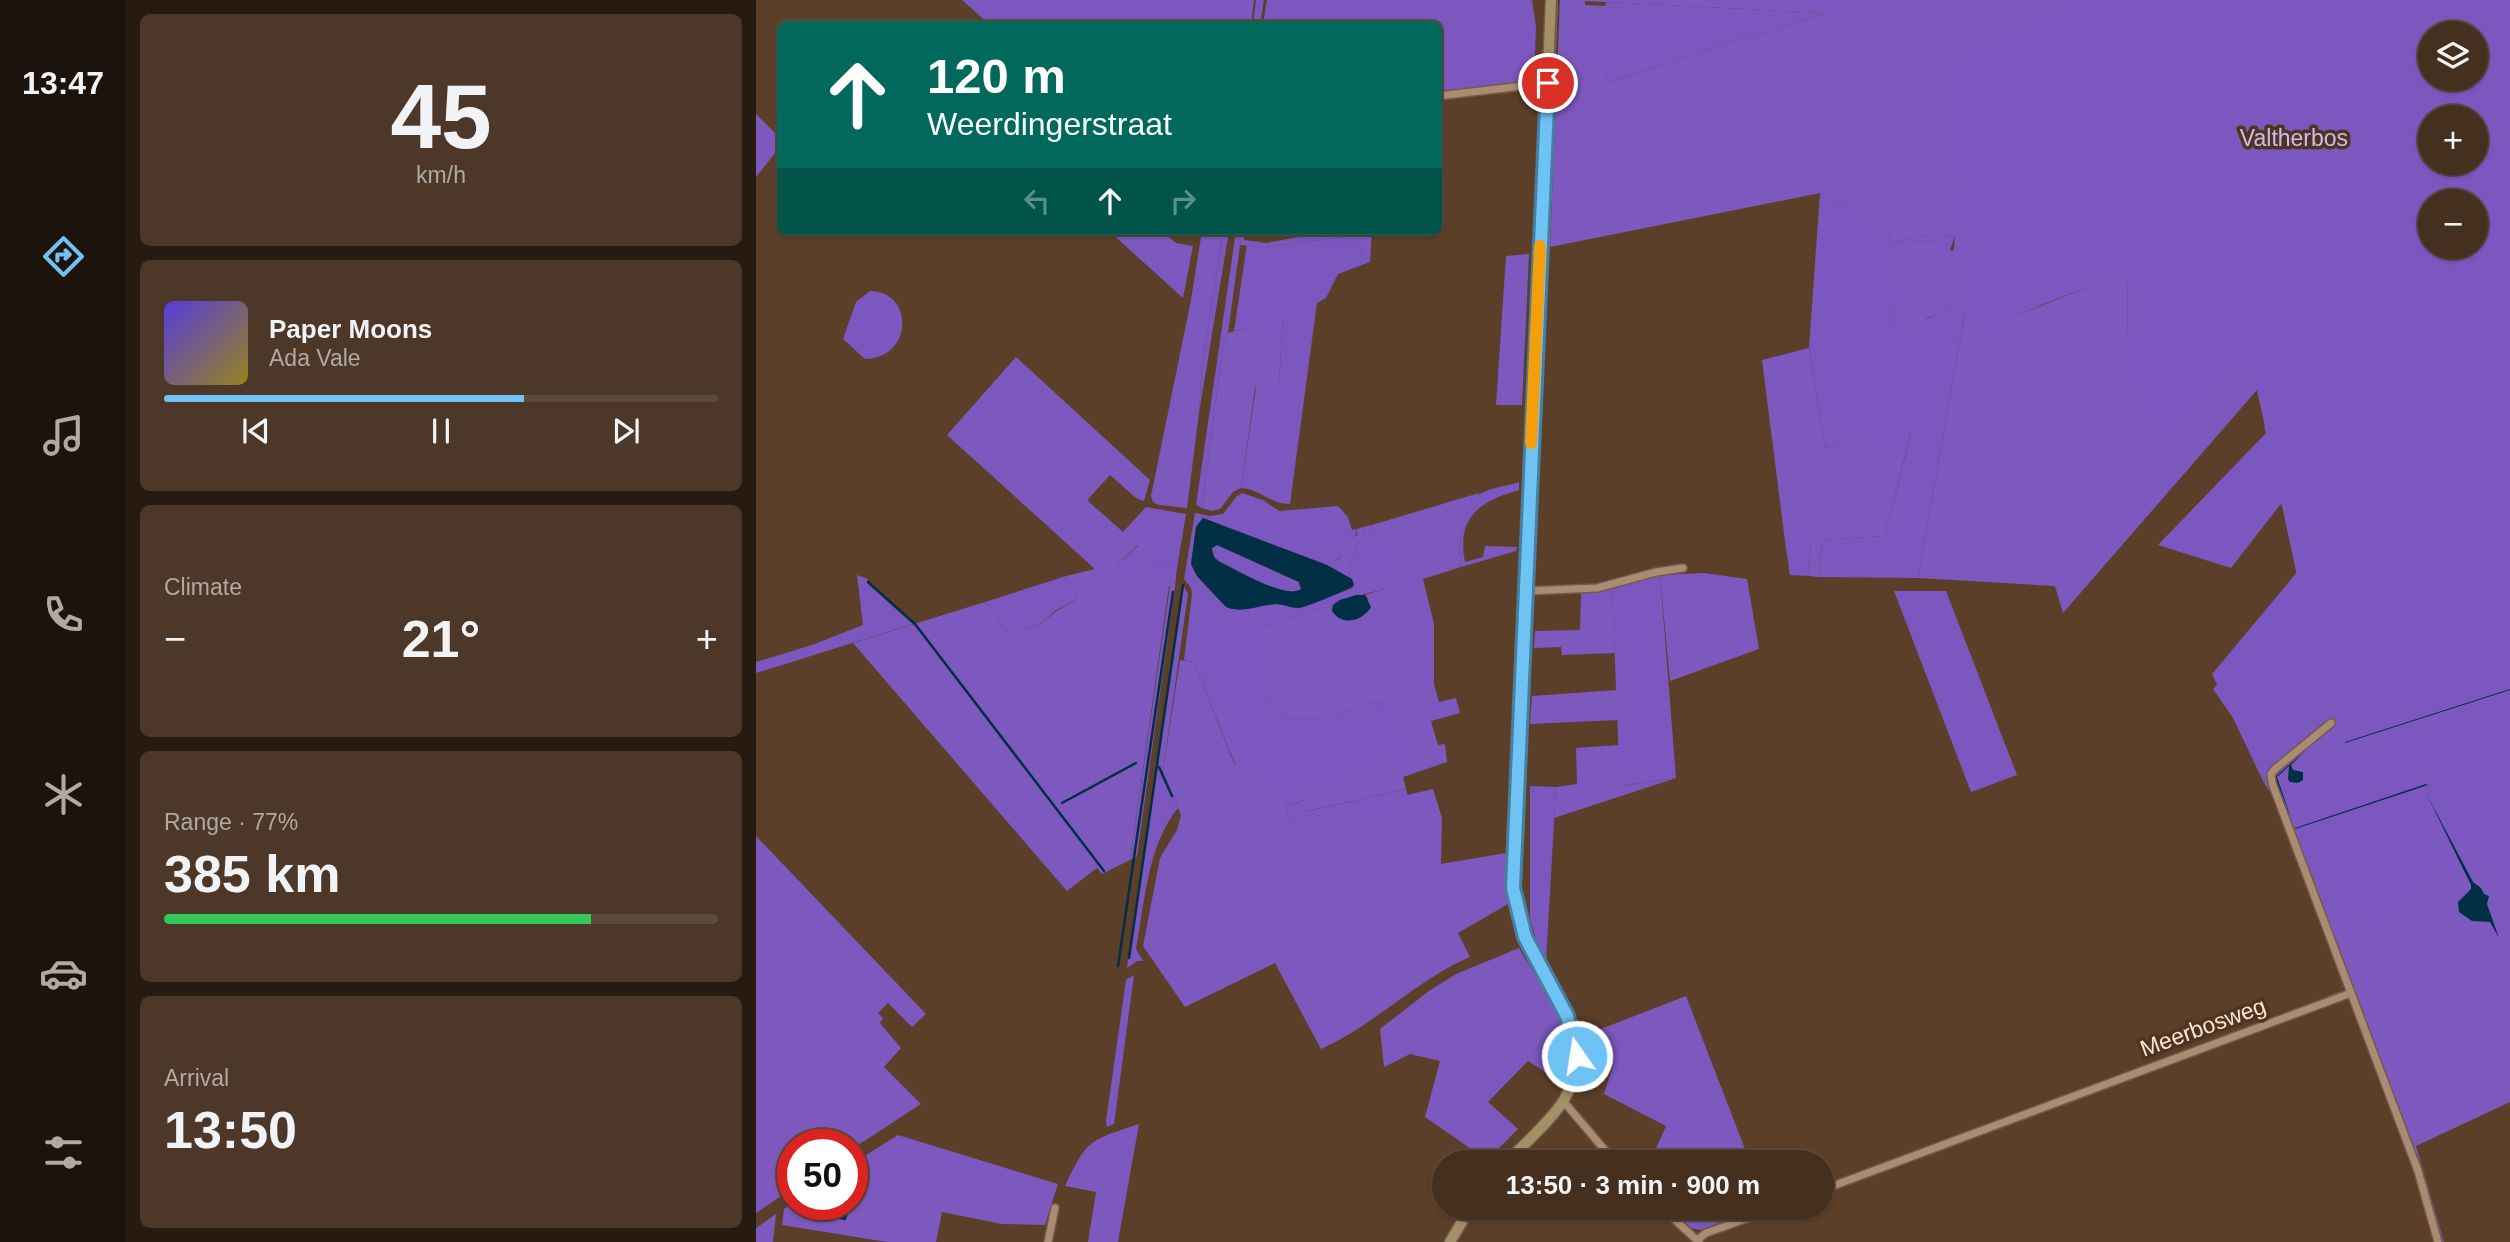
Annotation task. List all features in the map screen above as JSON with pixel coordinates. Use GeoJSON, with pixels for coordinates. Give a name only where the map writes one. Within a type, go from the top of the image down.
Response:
{"type":"FeatureCollection","features":[{"type":"Feature","properties":{"kind":"main road"},"geometry":{"type":"LineString","coordinates":[[1518,1150],[1564,1102],[1576,1069],[1575,1040],[1567,1016],[1525,937],[1513,888],[1551,0]]}},
{"type":"Feature","properties":{"kind":"main road"},"geometry":{"type":"LineString","coordinates":[[1450,1242],[1463,1220]]}},
{"type":"Feature","properties":{"kind":"street"},"geometry":{"type":"LineString","coordinates":[[1442,96],[1548,83]]}},
{"type":"Feature","properties":{"kind":"street"},"geometry":{"type":"LineString","coordinates":[[1526,591],[1597,588],[1656,572],[1683,568]]}},
{"type":"Feature","properties":{"kind":"street"},"geometry":{"type":"LineString","coordinates":[[2331,723],[2271,775],[2272,783],[2418,1171],[2438,1242]]}},
{"type":"Feature","properties":{"kind":"street","name":"Meerbosweg"},"geometry":{"type":"LineString","coordinates":[[1834,1186],[2351,993]]}},
{"type":"Feature","properties":{"kind":"street"},"geometry":{"type":"LineString","coordinates":[[1564,1102],[1605,1150]]}},
{"type":"Feature","properties":{"kind":"street"},"geometry":{"type":"LineString","coordinates":[[1048,1242],[1055,1208]]}},
{"type":"Feature","properties":{"kind":"street"},"geometry":{"type":"LineString","coordinates":[[1675,1220],[1698,1241],[1706,1233],[1742,1220]]}},
{"type":"Feature","properties":{"kind":"green space"},"geometry":{"type":"Polygon","coordinates":[[[962,0],[1254,0],[1251,21],[986,21],[962,0]]]}},
{"type":"Feature","properties":{"kind":"green space"},"geometry":{"type":"Polygon","coordinates":[[[1256,0],[1264,0],[1260,21],[1253,21],[1256,0]]]}},
{"type":"Feature","properties":{"kind":"green space"},"geometry":{"type":"Polygon","coordinates":[[[1267,0],[1532,0],[1536,26],[1534,82],[1442,94],[1442,21],[1264,21],[1267,0]]]}},
{"type":"Feature","properties":{"kind":"green space"},"geometry":{"type":"Polygon","coordinates":[[[1558,0],[1548,243],[1544,242],[1555,6],[1558,0]]]}},
{"type":"Feature","properties":{"kind":"green space","name":"Valtherbos"},"geometry":{"type":"Polygon","coordinates":[[[1560,0],[1565,0],[1566,17],[1610,82],[1825,13],[1566,0],[2510,0],[2510,1102],[2416,1146],[2444,1242],[2440,1242],[2267,767],[2213,689],[2301,594],[2257,390],[2063,613],[2055,586],[1918,578],[1964,318],[1963,308],[1949,305],[1927,318],[1923,338],[1894,338],[1895,247],[1908,242],[1938,241],[1948,252],[1959,251],[1954,248],[1955,236],[1924,235],[1894,243],[1883,223],[1820,193],[1550,247],[1560,0]],[[2229,258],[2131,267],[2011,318],[2127,271],[2128,342],[2246,339],[2229,258]]]}},
{"type":"Feature","properties":{"kind":"green space"},"geometry":{"type":"Polygon","coordinates":[[[1565,0],[1585,0],[1585,5],[1605,6],[1606,2],[1825,13],[1610,82],[1564,17],[1565,0]]]}},
{"type":"Feature","properties":{"kind":"green space"},"geometry":{"type":"Polygon","coordinates":[[[1684,0],[1847,0],[1813,7],[1684,0]]]}},
{"type":"Feature","properties":{"kind":"green space"},"geometry":{"type":"Polygon","coordinates":[[[2099,0],[2250,0],[2231,251],[2248,338],[2166,430],[2131,357],[2128,342],[2127,272],[1985,326],[1977,260],[1938,250],[1938,241],[1908,242],[1896,247],[1894,338],[1923,338],[1924,320],[1949,305],[1957,303],[1963,308],[1964,318],[1918,578],[1819,577],[1822,540],[1885,536],[1911,432],[1825,448],[1809,348],[1820,193],[1883,223],[1894,243],[1924,235],[1955,236],[1950,250],[1953,251],[1958,234],[1966,65],[2099,0]]]}},
{"type":"Feature","properties":{"kind":"green space"},"geometry":{"type":"Polygon","coordinates":[[[2252,0],[2510,0],[2510,229],[2488,232],[2488,189],[2418,189],[2418,237],[2234,254],[2252,0]]]}},
{"type":"Feature","properties":{"kind":"green space"},"geometry":{"type":"Polygon","coordinates":[[[756,114],[777,135],[777,151],[756,177],[756,114]]]}},
{"type":"Feature","properties":{"kind":"green space"},"geometry":{"type":"Polygon","coordinates":[[[2510,232],[2510,313],[2501,312],[2424,325],[2252,347],[2236,279],[2234,255],[2418,240],[2418,259],[2488,259],[2488,234],[2510,232]]]}},
{"type":"Feature","properties":{"kind":"green space"},"geometry":{"type":"Polygon","coordinates":[[[1113,235],[1167,235],[1176,243],[1193,246],[1183,298],[1113,235]]]}},
{"type":"Feature","properties":{"kind":"green space"},"geometry":{"type":"Polygon","coordinates":[[[1201,235],[1222,235],[1202,366],[1187,508],[1159,505],[1153,502],[1151,496],[1191,300],[1201,235]]]}},
{"type":"Feature","properties":{"kind":"green space"},"geometry":{"type":"Polygon","coordinates":[[[1222,235],[1228,235],[1199,413],[1202,366],[1222,235]]]}},
{"type":"Feature","properties":{"kind":"green space"},"geometry":{"type":"Polygon","coordinates":[[[1235,235],[1241,235],[1228,333],[1223,345],[1202,508],[1196,505],[1235,235]]]}},
{"type":"Feature","properties":{"kind":"green space"},"geometry":{"type":"Polygon","coordinates":[[[1241,235],[1244,235],[1244,240],[1266,243],[1309,235],[1342,235],[1265,247],[1240,245],[1241,235]]]}},
{"type":"Feature","properties":{"kind":"green space"},"geometry":{"type":"Polygon","coordinates":[[[1352,235],[1372,235],[1370,262],[1352,235]]]}},
{"type":"Feature","properties":{"kind":"green space"},"geometry":{"type":"Polygon","coordinates":[[[1352,235],[1370,262],[1338,274],[1326,298],[1317,303],[1290,504],[1284,504],[1241,488],[1256,387],[1279,383],[1283,318],[1234,331],[1247,244],[1265,247],[1352,235]]]}},
{"type":"Feature","properties":{"kind":"green space"},"geometry":{"type":"Polygon","coordinates":[[[1529,254],[1522,405],[1496,405],[1506,256],[1529,254]]]}},
{"type":"Feature","properties":{"kind":"green space"},"geometry":{"type":"Polygon","coordinates":[[[870,291],[884,294],[895,301],[901,312],[902,325],[900,337],[893,348],[881,356],[865,359],[843,339],[856,302],[870,291]]]}},
{"type":"Feature","properties":{"kind":"green space"},"geometry":{"type":"Polygon","coordinates":[[[2501,315],[2510,316],[2510,349],[2507,404],[2499,453],[2490,463],[2447,488],[2425,507],[2390,547],[2371,574],[2364,585],[2354,617],[2347,679],[2341,695],[2330,711],[2253,349],[2423,328],[2501,315]]]}},
{"type":"Feature","properties":{"kind":"green space"},"geometry":{"type":"Polygon","coordinates":[[[1283,317],[1279,384],[1255,388],[1241,488],[1233,492],[1220,509],[1211,511],[1202,508],[1223,345],[1228,333],[1283,317]]]}},
{"type":"Feature","properties":{"kind":"green space"},"geometry":{"type":"Polygon","coordinates":[[[1809,348],[1825,448],[1911,431],[1885,536],[1822,540],[1819,577],[1809,576],[1811,541],[1785,541],[1762,360],[1809,348]]]}},
{"type":"Feature","properties":{"kind":"green space"},"geometry":{"type":"Polygon","coordinates":[[[1016,357],[1150,480],[1144,501],[1136,498],[1110,475],[1088,499],[1138,545],[1115,566],[1177,568],[1175,587],[1169,586],[1130,860],[1102,874],[1097,868],[1067,891],[853,643],[985,602],[1008,633],[1038,626],[1077,599],[1066,576],[1095,569],[947,435],[1016,357]]]}},
{"type":"Feature","properties":{"kind":"green space"},"geometry":{"type":"Polygon","coordinates":[[[2510,419],[2510,566],[2444,510],[2510,570],[2510,688],[2343,741],[2344,746],[2341,746],[2332,716],[2352,676],[2358,611],[2370,580],[2396,545],[2437,501],[2455,486],[2497,460],[2503,451],[2510,419]]]}},
{"type":"Feature","properties":{"kind":"green space"},"geometry":{"type":"Polygon","coordinates":[[[2264,426],[2267,426],[2284,503],[2231,568],[2158,545],[2266,433],[2264,426]]]}},
{"type":"Feature","properties":{"kind":"green space"},"geometry":{"type":"Polygon","coordinates":[[[1519,482],[1519,490],[1493,500],[1474,513],[1464,533],[1463,546],[1465,562],[1483,557],[1485,546],[1517,547],[1516,551],[1461,567],[1460,537],[1464,515],[1474,498],[1486,491],[1519,482]]]}},
{"type":"Feature","properties":{"kind":"green space"},"geometry":{"type":"Polygon","coordinates":[[[1242,493],[1263,500],[1279,511],[1338,506],[1348,517],[1352,530],[1357,529],[1347,551],[1327,565],[1203,518],[1196,527],[1191,564],[1197,576],[1231,609],[1279,604],[1300,608],[1353,588],[1352,579],[1348,577],[1349,564],[1367,526],[1372,525],[1389,588],[1340,600],[1333,605],[1250,631],[1272,706],[1282,714],[1308,719],[1380,701],[1397,756],[1282,788],[1273,753],[1236,767],[1194,662],[1184,660],[1192,594],[1184,579],[1195,513],[1210,516],[1223,514],[1242,493]]]}},
{"type":"Feature","properties":{"kind":"green space"},"geometry":{"type":"Polygon","coordinates":[[[1479,493],[1462,528],[1461,567],[1423,579],[1434,624],[1434,684],[1439,702],[1456,698],[1460,713],[1431,721],[1438,745],[1445,744],[1447,762],[1403,777],[1406,789],[1307,811],[1304,800],[1286,805],[1290,822],[1433,789],[1442,818],[1441,864],[1506,853],[1505,886],[1508,904],[1458,933],[1470,957],[1321,1049],[1275,963],[1185,1007],[1143,946],[1160,858],[1177,830],[1181,815],[1163,771],[1180,660],[1194,662],[1235,766],[1273,753],[1396,756],[1380,701],[1308,719],[1282,714],[1272,706],[1249,631],[1333,605],[1332,611],[1369,599],[1365,595],[1388,588],[1372,525],[1479,493]]]}},
{"type":"Feature","properties":{"kind":"green space"},"geometry":{"type":"Polygon","coordinates":[[[1146,507],[1186,514],[1177,568],[1114,567],[1138,546],[1122,533],[1146,507]]]}},
{"type":"Feature","properties":{"kind":"green space"},"geometry":{"type":"Polygon","coordinates":[[[1367,526],[1349,564],[1348,577],[1327,565],[1339,559],[1357,534],[1357,529],[1367,526]]]}},
{"type":"Feature","properties":{"kind":"green space"},"geometry":{"type":"Polygon","coordinates":[[[1811,540],[1809,576],[1790,575],[1785,541],[1811,540]]]}},
{"type":"Feature","properties":{"kind":"green space"},"geometry":{"type":"Polygon","coordinates":[[[1217,545],[1299,582],[1301,589],[1285,591],[1220,562],[1215,559],[1212,548],[1217,545]]]}},
{"type":"Feature","properties":{"kind":"green space"},"geometry":{"type":"Polygon","coordinates":[[[2298,571],[2329,719],[2323,729],[2266,774],[2264,783],[2212,674],[2298,571]]]}},
{"type":"Feature","properties":{"kind":"green space"},"geometry":{"type":"Polygon","coordinates":[[[1704,573],[1747,579],[1759,649],[1670,681],[1660,575],[1704,573]]]}},
{"type":"Feature","properties":{"kind":"green space"},"geometry":{"type":"Polygon","coordinates":[[[1660,574],[1676,778],[1620,786],[1612,589],[1660,574]]]}},
{"type":"Feature","properties":{"kind":"green space"},"geometry":{"type":"Polygon","coordinates":[[[857,575],[868,579],[867,583],[913,624],[756,673],[756,662],[812,645],[863,625],[857,575]]]}},
{"type":"Feature","properties":{"kind":"green space"},"geometry":{"type":"Polygon","coordinates":[[[1066,576],[1077,599],[1055,611],[1038,626],[1008,633],[985,602],[1066,576]]]}},
{"type":"Feature","properties":{"kind":"green space"},"geometry":{"type":"Polygon","coordinates":[[[1183,585],[1188,594],[1163,771],[1178,808],[1153,857],[1136,949],[1143,961],[1137,961],[1127,968],[1183,585]]]}},
{"type":"Feature","properties":{"kind":"green space"},"geometry":{"type":"Polygon","coordinates":[[[1170,586],[1175,587],[1137,856],[1130,860],[1170,586]]]}},
{"type":"Feature","properties":{"kind":"green space"},"geometry":{"type":"Polygon","coordinates":[[[1612,589],[1615,653],[1562,655],[1561,647],[1534,648],[1535,631],[1580,630],[1581,593],[1612,589]]]}},
{"type":"Feature","properties":{"kind":"green space"},"geometry":{"type":"Polygon","coordinates":[[[1894,591],[1946,591],[2017,775],[1971,792],[1894,591]]]}},
{"type":"Feature","properties":{"kind":"green space"},"geometry":{"type":"Polygon","coordinates":[[[1617,690],[1618,720],[1530,724],[1532,696],[1617,690]]]}},
{"type":"Feature","properties":{"kind":"green space"},"geometry":{"type":"Polygon","coordinates":[[[2510,696],[2510,888],[2502,870],[2490,856],[2464,845],[2454,845],[2424,787],[2428,785],[2426,784],[2305,825],[2422,787],[2451,846],[2421,870],[2390,910],[2376,917],[2356,919],[2329,914],[2297,830],[2299,827],[2296,828],[2277,777],[2289,766],[2287,778],[2294,786],[2299,786],[2305,780],[2303,770],[2291,765],[2306,752],[2313,761],[2335,754],[2329,726],[2337,747],[2347,748],[2510,696]]]}},
{"type":"Feature","properties":{"kind":"green space"},"geometry":{"type":"Polygon","coordinates":[[[1619,745],[1621,786],[1676,778],[1554,818],[1556,787],[1577,784],[1576,748],[1619,745]]]}},
{"type":"Feature","properties":{"kind":"green space"},"geometry":{"type":"Polygon","coordinates":[[[1523,762],[1526,795],[1521,904],[1518,867],[1523,762]]]}},
{"type":"Feature","properties":{"kind":"green space"},"geometry":{"type":"Polygon","coordinates":[[[2266,774],[2344,984],[2338,994],[2329,998],[2328,996],[2339,992],[2343,985],[2271,793],[2264,783],[2266,774]]]}},
{"type":"Feature","properties":{"kind":"green space"},"geometry":{"type":"Polygon","coordinates":[[[1530,786],[1556,787],[1546,962],[1530,918],[1530,786]]]}},
{"type":"Feature","properties":{"kind":"green space"},"geometry":{"type":"Polygon","coordinates":[[[1406,789],[1408,796],[1290,822],[1286,805],[1305,800],[1308,811],[1406,789]]]}},
{"type":"Feature","properties":{"kind":"green space"},"geometry":{"type":"Polygon","coordinates":[[[756,836],[926,1014],[912,1027],[888,1003],[878,1013],[883,1018],[880,1023],[901,1048],[884,1067],[921,1104],[868,1139],[868,1129],[777,1129],[777,1199],[756,1213],[756,836]]]}},
{"type":"Feature","properties":{"kind":"green space"},"geometry":{"type":"Polygon","coordinates":[[[1519,948],[1557,1015],[1567,1043],[1569,1056],[1562,1083],[1528,1061],[1488,1102],[1518,1129],[1497,1150],[1473,1150],[1425,1117],[1440,1061],[1410,1054],[1384,1067],[1380,1029],[1456,974],[1519,948]]]}},
{"type":"Feature","properties":{"kind":"green space"},"geometry":{"type":"Polygon","coordinates":[[[1134,975],[1114,1124],[1107,1127],[1126,980],[1134,975]]]}},
{"type":"Feature","properties":{"kind":"green space"},"geometry":{"type":"Polygon","coordinates":[[[1686,996],[1745,1150],[1655,1150],[1666,1126],[1604,1094],[1613,1066],[1585,1058],[1583,1036],[1686,996]]]}},
{"type":"Feature","properties":{"kind":"green space"},"geometry":{"type":"Polygon","coordinates":[[[1139,1124],[1118,1242],[1088,1242],[1096,1192],[1065,1186],[1079,1158],[1092,1143],[1139,1124]]]}},
{"type":"Feature","properties":{"kind":"green space"},"geometry":{"type":"Polygon","coordinates":[[[898,1135],[1058,1184],[1045,1225],[1002,1224],[942,1212],[936,1242],[887,1242],[782,1225],[783,1220],[868,1220],[868,1154],[898,1135]]]}},
{"type":"Feature","properties":{"kind":"green space"},"geometry":{"type":"Polygon","coordinates":[[[776,1214],[773,1242],[756,1242],[756,1228],[776,1214]]]}},
{"type":"Feature","properties":{"kind":"green space"},"geometry":{"type":"Polygon","coordinates":[[[1683,1220],[1728,1220],[1700,1230],[1691,1228],[1683,1220]]]}},
{"type":"Feature","properties":{"kind":"water"},"geometry":{"type":"Polygon","coordinates":[[[1203,518],[1327,565],[1352,579],[1354,585],[1328,598],[1298,608],[1276,604],[1245,609],[1226,607],[1197,576],[1191,564],[1196,527],[1203,518]],[[1217,545],[1212,548],[1212,553],[1220,562],[1273,587],[1294,591],[1301,589],[1299,582],[1217,545]]]}},
{"type":"Feature","properties":{"kind":"water"},"geometry":{"type":"Polygon","coordinates":[[[1356,595],[1365,595],[1371,607],[1367,612],[1352,620],[1336,616],[1332,611],[1333,605],[1356,595]]]}},
{"type":"Feature","properties":{"kind":"water"},"geometry":{"type":"Polygon","coordinates":[[[2510,690],[2345,743],[2345,742],[2510,690]]]}},
{"type":"Feature","properties":{"kind":"water"},"geometry":{"type":"Polygon","coordinates":[[[2305,751],[2291,765],[2293,770],[2303,772],[2303,780],[2298,783],[2290,782],[2289,766],[2277,777],[2292,821],[2275,777],[2305,751]]]}},
{"type":"Feature","properties":{"kind":"water"},"geometry":{"type":"Polygon","coordinates":[[[2428,785],[2295,829],[2295,828],[2428,785]]]}},
{"type":"Feature","properties":{"kind":"water"},"geometry":{"type":"Polygon","coordinates":[[[2426,793],[2473,882],[2489,896],[2487,904],[2499,938],[2490,922],[2472,921],[2459,912],[2458,902],[2471,889],[2471,885],[2426,793]]]}},
{"type":"Feature","properties":{"kind":"waterway"},"geometry":{"type":"LineString","coordinates":[[868,582],[915,624],[1104,871]]}},
{"type":"Feature","properties":{"kind":"waterway"},"geometry":{"type":"LineString","coordinates":[[1129,958],[1183,585]]}},
{"type":"Feature","properties":{"kind":"waterway"},"geometry":{"type":"LineString","coordinates":[[1118,966],[1173,592]]}},
{"type":"Feature","properties":{"kind":"waterway"},"geometry":{"type":"LineString","coordinates":[[1062,803],[1136,763]]}},
{"type":"Feature","properties":{"kind":"waterway"},"geometry":{"type":"LineString","coordinates":[[1159,767],[1172,796]]}},
{"type":"Feature","properties":{"kind":"slow traffic"},"geometry":{"type":"LineString","coordinates":[[1531,443],[1540,246]]}},
{"type":"Feature","properties":{"kind":"route"},"geometry":{"type":"LineString","coordinates":[[1548,83],[1513,888],[1525,937],[1567,1016],[1577,1056]]}}]}
